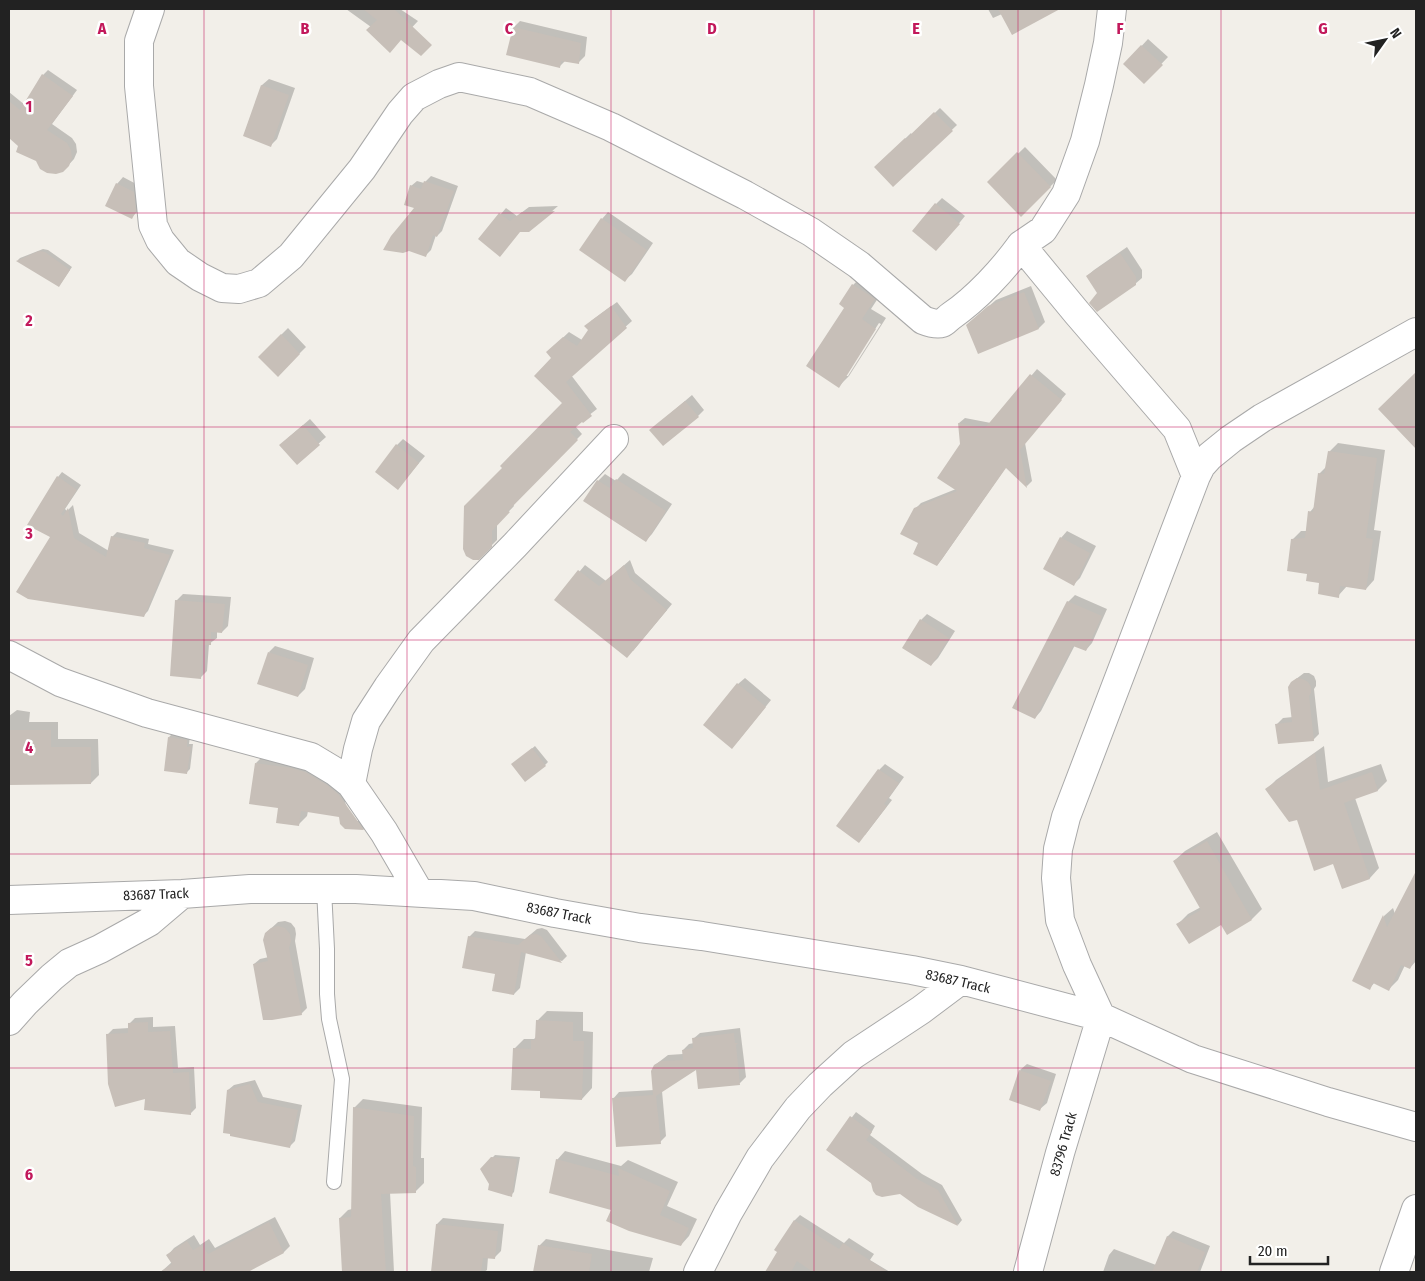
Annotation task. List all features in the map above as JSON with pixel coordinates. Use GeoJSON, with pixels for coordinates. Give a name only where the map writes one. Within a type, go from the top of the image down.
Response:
{"type":"FeatureCollection","features":[{"type":"Feature","properties":{"kind":"street"},"geometry":{"type":"LineString","coordinates":[[150,9],[140,41],[139,86],[153,225],[160,240],[178,262],[200,277],[222,288],[239,289],[259,283],[292,256],[362,169],[400,113],[414,98],[439,84],[459,77],[530,92],[611,126],[745,195],[811,232],[860,265],[922,320],[932,323],[941,323],[966,306],[1011,259],[1021,244],[1043,230],[1066,194],[1085,141],[1099,86],[1108,43],[1112,9]]}},
{"type":"Feature","properties":{"kind":"street"},"geometry":{"type":"LineString","coordinates":[[1021,244],[1077,313],[1177,429],[1196,476]]}},
{"type":"Feature","properties":{"kind":"street"},"geometry":{"type":"LineString","coordinates":[[1101,1017],[1077,965],[1060,920],[1056,878],[1058,849],[1066,817],[1196,476],[1201,466],[1210,456],[1231,438],[1262,418],[1416,332]]}},
{"type":"Feature","properties":{"kind":"street"},"geometry":{"type":"LineString","coordinates":[[351,784],[366,722],[388,687],[422,641],[614,439]]}},
{"type":"Feature","properties":{"kind":"street"},"geometry":{"type":"LineString","coordinates":[[9,655],[60,682],[147,714],[311,757],[336,772],[351,784],[384,832],[419,892]]}},
{"type":"Feature","properties":{"kind":"street","name":"83687 Track"},"geometry":{"type":"LineString","coordinates":[[9,900],[182,894],[250,889],[356,889],[474,896],[630,926],[912,970],[961,980],[1101,1017],[1194,1059],[1328,1102],[1416,1127]]}},
{"type":"Feature","properties":{"kind":"street"},"geometry":{"type":"LineString","coordinates":[[9,1021],[24,1003],[69,963],[100,949],[149,922],[182,894]]}},
{"type":"Feature","properties":{"kind":"street"},"geometry":{"type":"LineString","coordinates":[[698,1272],[728,1213],[760,1158],[798,1108],[853,1055],[921,1010],[961,980]]}},
{"type":"Feature","properties":{"kind":"street","name":"83796 Track"},"geometry":{"type":"LineString","coordinates":[[1028,1272],[1060,1153],[1101,1017]]}},
{"type":"Feature","properties":{"kind":"street"},"geometry":{"type":"LineString","coordinates":[[1394,1272],[1416,1209]]}},
{"type":"Feature","properties":{"kind":"lane"},"geometry":{"type":"LineString","coordinates":[[324,889],[327,1002],[342,1080],[334,1182]]}},
{"type":"Feature","properties":{"kind":"building"},"geometry":{"type":"Polygon","coordinates":[[[363,9],[394,9],[432,45],[421,56],[401,40],[390,53],[366,30],[377,20],[363,9]]]}},
{"type":"Feature","properties":{"kind":"building"},"geometry":{"type":"Polygon","coordinates":[[[998,9],[1060,9],[1012,35],[998,9]]]}},
{"type":"Feature","properties":{"kind":"building"},"geometry":{"type":"Polygon","coordinates":[[[513,27],[581,43],[579,64],[561,61],[560,68],[506,55],[513,27]]]}},
{"type":"Feature","properties":{"kind":"building"},"geometry":{"type":"Polygon","coordinates":[[[1141,45],[1163,65],[1144,84],[1123,64],[1141,45]]]}},
{"type":"Feature","properties":{"kind":"building"},"geometry":{"type":"Polygon","coordinates":[[[42,74],[73,96],[47,130],[67,143],[71,150],[72,158],[69,166],[63,172],[56,174],[47,173],[40,169],[36,161],[16,152],[18,146],[9,138],[9,101],[20,110],[42,74]]]}},
{"type":"Feature","properties":{"kind":"building"},"geometry":{"type":"Polygon","coordinates":[[[261,85],[289,95],[271,147],[243,136],[261,85]]]}},
{"type":"Feature","properties":{"kind":"building"},"geometry":{"type":"Polygon","coordinates":[[[934,112],[953,131],[893,187],[874,167],[934,112]]]}},
{"type":"Feature","properties":{"kind":"building"},"geometry":{"type":"Polygon","coordinates":[[[1017,152],[1051,187],[1021,217],[987,182],[1017,152]]]}},
{"type":"Feature","properties":{"kind":"building"},"geometry":{"type":"Polygon","coordinates":[[[424,181],[454,191],[437,237],[433,235],[426,257],[409,251],[403,253],[383,250],[391,236],[414,208],[404,205],[410,185],[421,189],[424,181]]]}},
{"type":"Feature","properties":{"kind":"building"},"geometry":{"type":"Polygon","coordinates":[[[116,183],[134,192],[136,211],[132,219],[105,206],[116,183]]]}},
{"type":"Feature","properties":{"kind":"building"},"geometry":{"type":"Polygon","coordinates":[[[935,203],[960,224],[936,251],[912,231],[935,203]]]}},
{"type":"Feature","properties":{"kind":"building"},"geometry":{"type":"Polygon","coordinates":[[[555,211],[529,232],[520,232],[500,257],[478,239],[499,213],[510,221],[522,212],[555,211]]]}},
{"type":"Feature","properties":{"kind":"building"},"geometry":{"type":"Polygon","coordinates":[[[601,218],[647,250],[625,282],[579,250],[601,218]]]}},
{"type":"Feature","properties":{"kind":"building"},"geometry":{"type":"Polygon","coordinates":[[[39,251],[45,252],[70,270],[59,287],[16,261],[39,251]]]}},
{"type":"Feature","properties":{"kind":"building"},"geometry":{"type":"Polygon","coordinates":[[[1120,253],[1136,277],[1136,285],[1097,312],[1089,303],[1097,293],[1086,276],[1120,253]]]}},
{"type":"Feature","properties":{"kind":"building"},"geometry":{"type":"Polygon","coordinates":[[[852,284],[875,299],[862,319],[876,329],[839,388],[806,366],[844,308],[839,304],[852,284]]]}},
{"type":"Feature","properties":{"kind":"building"},"geometry":{"type":"Polygon","coordinates":[[[1024,292],[1039,329],[978,354],[966,325],[988,306],[1024,292]]]}},
{"type":"Feature","properties":{"kind":"building"},"geometry":{"type":"Polygon","coordinates":[[[611,306],[627,328],[566,382],[592,416],[570,432],[578,440],[508,511],[510,512],[492,531],[492,547],[479,560],[473,560],[466,556],[463,549],[464,506],[562,403],[534,376],[551,358],[546,352],[563,337],[577,346],[588,330],[584,326],[611,306]]]}},
{"type":"Feature","properties":{"kind":"building"},"geometry":{"type":"Polygon","coordinates":[[[281,334],[300,354],[278,377],[258,357],[281,334]]]}},
{"type":"Feature","properties":{"kind":"building"},"geometry":{"type":"Polygon","coordinates":[[[1416,372],[1416,449],[1378,409],[1416,372]]]}},
{"type":"Feature","properties":{"kind":"building"},"geometry":{"type":"Polygon","coordinates":[[[1030,374],[1062,400],[1020,450],[1027,488],[1006,468],[937,566],[913,554],[918,543],[900,534],[914,508],[957,491],[937,478],[960,444],[958,423],[985,428],[1030,374]]]}},
{"type":"Feature","properties":{"kind":"building"},"geometry":{"type":"Polygon","coordinates":[[[685,401],[699,417],[663,446],[649,430],[685,401]]]}},
{"type":"Feature","properties":{"kind":"building"},"geometry":{"type":"Polygon","coordinates":[[[303,425],[320,445],[297,465],[279,445],[303,425]]]}},
{"type":"Feature","properties":{"kind":"building"},"geometry":{"type":"Polygon","coordinates":[[[396,444],[419,463],[398,490],[375,472],[396,444]]]}},
{"type":"Feature","properties":{"kind":"building"},"geometry":{"type":"Polygon","coordinates":[[[1328,451],[1377,458],[1366,538],[1373,539],[1366,590],[1340,586],[1339,598],[1318,594],[1319,583],[1306,581],[1307,574],[1287,571],[1291,539],[1305,538],[1308,511],[1313,512],[1318,473],[1324,474],[1328,451]]]}},
{"type":"Feature","properties":{"kind":"building"},"geometry":{"type":"Polygon","coordinates":[[[57,476],[77,490],[61,514],[63,516],[68,508],[74,538],[106,557],[111,536],[145,543],[144,548],[170,555],[144,617],[28,599],[16,592],[50,537],[27,525],[57,476]]]}},
{"type":"Feature","properties":{"kind":"building"},"geometry":{"type":"Polygon","coordinates":[[[616,479],[666,511],[646,542],[583,501],[597,480],[610,488],[616,479]]]}},
{"type":"Feature","properties":{"kind":"building"},"geometry":{"type":"Polygon","coordinates":[[[1060,537],[1090,553],[1074,586],[1043,569],[1060,537]]]}},
{"type":"Feature","properties":{"kind":"building"},"geometry":{"type":"Polygon","coordinates":[[[624,565],[630,579],[667,610],[627,658],[554,600],[578,570],[599,586],[624,565]]]}},
{"type":"Feature","properties":{"kind":"building"},"geometry":{"type":"Polygon","coordinates":[[[175,600],[225,604],[222,633],[211,632],[211,645],[203,645],[201,679],[170,676],[175,600]]]}},
{"type":"Feature","properties":{"kind":"building"},"geometry":{"type":"Polygon","coordinates":[[[1067,601],[1102,616],[1086,651],[1073,646],[1035,719],[1012,708],[1067,601]]]}},
{"type":"Feature","properties":{"kind":"building"},"geometry":{"type":"Polygon","coordinates":[[[920,619],[949,638],[931,666],[902,648],[920,619]]]}},
{"type":"Feature","properties":{"kind":"building"},"geometry":{"type":"Polygon","coordinates":[[[268,652],[308,665],[298,697],[257,684],[268,652]]]}},
{"type":"Feature","properties":{"kind":"building"},"geometry":{"type":"Polygon","coordinates":[[[1297,678],[1308,682],[1311,687],[1309,696],[1314,741],[1278,744],[1275,724],[1292,722],[1288,687],[1297,678]]]}},
{"type":"Feature","properties":{"kind":"building"},"geometry":{"type":"Polygon","coordinates":[[[737,683],[766,707],[732,749],[703,725],[737,683]]]}},
{"type":"Feature","properties":{"kind":"building"},"geometry":{"type":"Polygon","coordinates":[[[9,730],[51,730],[51,747],[91,747],[91,784],[9,785],[9,730]]]}},
{"type":"Feature","properties":{"kind":"building"},"geometry":{"type":"Polygon","coordinates":[[[168,737],[187,740],[187,747],[191,746],[187,774],[164,771],[168,737]]]}},
{"type":"Feature","properties":{"kind":"building"},"geometry":{"type":"Polygon","coordinates":[[[532,748],[546,766],[525,782],[511,764],[532,748]]]}},
{"type":"Feature","properties":{"kind":"building"},"geometry":{"type":"Polygon","coordinates":[[[1315,753],[1320,790],[1372,772],[1378,791],[1344,803],[1370,879],[1342,889],[1333,864],[1314,871],[1297,820],[1289,822],[1265,789],[1315,753]]]}},
{"type":"Feature","properties":{"kind":"building"},"geometry":{"type":"Polygon","coordinates":[[[255,763],[305,772],[327,785],[339,795],[364,830],[345,829],[340,824],[339,817],[301,811],[299,826],[276,823],[278,808],[249,804],[255,763]]]}},
{"type":"Feature","properties":{"kind":"building"},"geometry":{"type":"Polygon","coordinates":[[[878,769],[899,783],[884,804],[887,806],[859,843],[836,826],[878,769]]]}},
{"type":"Feature","properties":{"kind":"building"},"geometry":{"type":"Polygon","coordinates":[[[1207,841],[1252,920],[1227,935],[1221,925],[1189,944],[1176,924],[1201,910],[1173,861],[1207,841]]]}},
{"type":"Feature","properties":{"kind":"building"},"geometry":{"type":"Polygon","coordinates":[[[1416,871],[1416,956],[1410,969],[1401,965],[1389,991],[1373,983],[1370,990],[1352,981],[1383,915],[1387,927],[1416,871]]]}},
{"type":"Feature","properties":{"kind":"building"},"geometry":{"type":"Polygon","coordinates":[[[278,926],[285,928],[290,934],[289,948],[302,1015],[263,1020],[253,964],[268,961],[263,940],[265,933],[271,928],[278,926]]]}},
{"type":"Feature","properties":{"kind":"building"},"geometry":{"type":"Polygon","coordinates":[[[536,934],[541,936],[562,963],[521,952],[514,995],[492,991],[495,974],[462,968],[468,936],[518,945],[530,935],[536,934]]]}},
{"type":"Feature","properties":{"kind":"building"},"geometry":{"type":"Polygon","coordinates":[[[536,1020],[573,1022],[573,1041],[584,1041],[582,1100],[540,1098],[540,1091],[511,1090],[513,1048],[531,1049],[531,1040],[535,1040],[536,1020]]]}},
{"type":"Feature","properties":{"kind":"building"},"geometry":{"type":"Polygon","coordinates":[[[148,1022],[148,1032],[170,1031],[173,1073],[189,1072],[191,1115],[144,1110],[145,1099],[115,1107],[108,1084],[106,1034],[128,1033],[128,1023],[148,1022]]]}},
{"type":"Feature","properties":{"kind":"building"},"geometry":{"type":"Polygon","coordinates":[[[734,1033],[735,1043],[738,1043],[736,1045],[740,1085],[698,1089],[696,1070],[656,1096],[661,1144],[616,1147],[612,1098],[653,1095],[651,1071],[654,1065],[661,1061],[683,1060],[682,1050],[693,1048],[692,1038],[734,1033]]]}},
{"type":"Feature","properties":{"kind":"building"},"geometry":{"type":"Polygon","coordinates":[[[1019,1070],[1051,1081],[1040,1111],[1009,1100],[1019,1070]]]}},
{"type":"Feature","properties":{"kind":"building"},"geometry":{"type":"Polygon","coordinates":[[[250,1084],[258,1102],[298,1110],[290,1148],[223,1133],[227,1090],[250,1084]]]}},
{"type":"Feature","properties":{"kind":"building"},"geometry":{"type":"Polygon","coordinates":[[[353,1107],[414,1116],[413,1166],[416,1167],[416,1193],[381,1194],[386,1272],[342,1272],[339,1218],[351,1217],[353,1107]]]}},
{"type":"Feature","properties":{"kind":"building"},"geometry":{"type":"Polygon","coordinates":[[[850,1116],[872,1132],[866,1140],[917,1179],[938,1190],[958,1226],[918,1207],[900,1194],[882,1197],[876,1195],[871,1183],[826,1150],[850,1116]]]}},
{"type":"Feature","properties":{"kind":"building"},"geometry":{"type":"Polygon","coordinates":[[[491,1157],[517,1159],[512,1197],[488,1190],[489,1184],[480,1169],[491,1157]]]}},
{"type":"Feature","properties":{"kind":"building"},"geometry":{"type":"Polygon","coordinates":[[[556,1159],[619,1176],[618,1168],[670,1191],[660,1215],[689,1228],[681,1246],[629,1231],[606,1221],[611,1210],[549,1193],[556,1159]]]}},
{"type":"Feature","properties":{"kind":"building"},"geometry":{"type":"Polygon","coordinates":[[[794,1220],[839,1249],[843,1243],[888,1272],[813,1272],[797,1261],[791,1272],[765,1272],[777,1252],[774,1250],[794,1220]]]}},
{"type":"Feature","properties":{"kind":"building"},"geometry":{"type":"Polygon","coordinates":[[[269,1222],[284,1253],[248,1272],[160,1272],[172,1264],[166,1255],[187,1241],[193,1250],[202,1245],[208,1254],[269,1222]]]}},
{"type":"Feature","properties":{"kind":"building"},"geometry":{"type":"Polygon","coordinates":[[[436,1224],[498,1231],[495,1259],[483,1258],[481,1272],[431,1272],[436,1224]]]}},
{"type":"Feature","properties":{"kind":"building"},"geometry":{"type":"Polygon","coordinates":[[[1167,1236],[1205,1252],[1197,1272],[1152,1272],[1167,1236]]]}},
{"type":"Feature","properties":{"kind":"building"},"geometry":{"type":"Polygon","coordinates":[[[538,1245],[592,1254],[589,1272],[533,1272],[538,1245]]]}}]}
